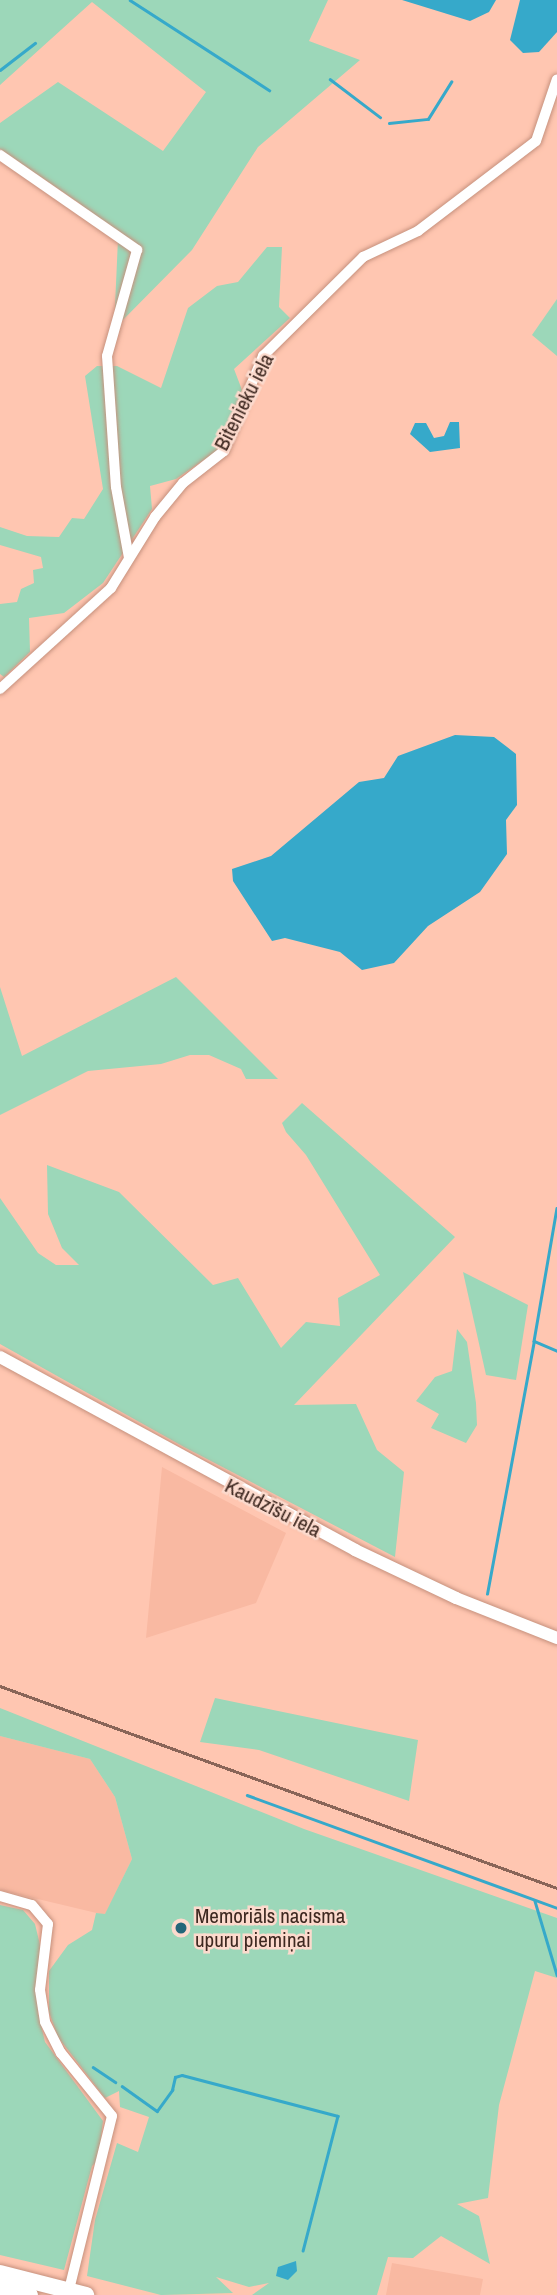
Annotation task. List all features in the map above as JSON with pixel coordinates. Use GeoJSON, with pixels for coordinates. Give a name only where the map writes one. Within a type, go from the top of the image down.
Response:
{"type":"FeatureCollection","features":[{"type":"Feature","properties":{"kind":"highway"},"geometry":{"type":"LineString","coordinates":[[0,2273],[69,2293],[86,2295]]}},
{"type":"Feature","properties":{"kind":"highway"},"geometry":{"type":"LineString","coordinates":[[0,2287],[30,2295]]}},
{"type":"Feature","properties":{"kind":"street","name":"Bitenieku iela"},"geometry":{"type":"LineString","coordinates":[[0,688],[111,588],[129,558],[183,483],[224,451],[262,356],[363,257],[418,231],[536,141],[557,79]]}},
{"type":"Feature","properties":{"kind":"street"},"geometry":{"type":"LineString","coordinates":[[0,155],[137,250],[107,356],[116,487],[129,558]]}},
{"type":"Feature","properties":{"kind":"street","name":"Kaudzīšu iela"},"geometry":{"type":"LineString","coordinates":[[0,1357],[355,1550],[456,1598],[557,1638]]}},
{"type":"Feature","properties":{"kind":"street"},"geometry":{"type":"LineString","coordinates":[[0,1896],[32,1905],[48,1924],[40,1990],[45,2022],[61,2053],[112,2116],[69,2293]]}},
{"type":"Feature","properties":{"kind":"shaded area"},"geometry":{"type":"Polygon","coordinates":[[[162,1467],[286,1533],[256,1603],[146,1638],[162,1467]]]}},
{"type":"Feature","properties":{"kind":"shaded area"},"geometry":{"type":"Polygon","coordinates":[[[0,1736],[90,1759],[115,1797],[132,1859],[105,1915],[0,1890],[0,1736]]]}},
{"type":"Feature","properties":{"kind":"shaded area"},"geometry":{"type":"Polygon","coordinates":[[[392,2263],[483,2279],[480,2295],[386,2295],[392,2263]]]}},
{"type":"Feature","properties":{"kind":"green space"},"geometry":{"type":"Polygon","coordinates":[[[0,0],[328,0],[309,41],[360,60],[258,147],[192,250],[114,329],[118,239],[79,203],[0,149],[0,123],[58,82],[163,151],[206,92],[92,2],[0,85],[0,0]]]}},
{"type":"Feature","properties":{"kind":"green space"},"geometry":{"type":"Polygon","coordinates":[[[267,247],[282,247],[279,307],[290,318],[234,369],[242,390],[221,448],[176,479],[150,486],[152,509],[103,583],[64,613],[29,618],[30,652],[4,677],[0,674],[0,604],[17,602],[21,589],[34,583],[33,570],[43,568],[41,557],[0,545],[0,527],[27,536],[59,537],[72,518],[84,519],[103,489],[85,376],[97,366],[117,366],[161,388],[188,308],[217,286],[238,282],[267,247]]]}},
{"type":"Feature","properties":{"kind":"green space"},"geometry":{"type":"Polygon","coordinates":[[[557,299],[557,356],[532,335],[557,299]]]}},
{"type":"Feature","properties":{"kind":"green space"},"geometry":{"type":"Polygon","coordinates":[[[176,977],[278,1079],[246,1079],[241,1069],[209,1055],[190,1055],[161,1064],[88,1071],[0,1115],[0,987],[22,1056],[176,977]]]}},
{"type":"Feature","properties":{"kind":"green space"},"geometry":{"type":"Polygon","coordinates":[[[302,1103],[455,1237],[294,1405],[356,1404],[377,1450],[404,1472],[395,1557],[184,1447],[0,1344],[0,1198],[38,1253],[56,1265],[79,1265],[62,1248],[48,1214],[47,1165],[119,1192],[213,1285],[238,1278],[281,1348],[306,1322],[340,1326],[338,1298],[380,1275],[306,1155],[286,1132],[282,1123],[302,1103]]]}},
{"type":"Feature","properties":{"kind":"green space"},"geometry":{"type":"Polygon","coordinates":[[[463,1272],[528,1305],[516,1380],[486,1375],[463,1272]]]}},
{"type":"Feature","properties":{"kind":"green space"},"geometry":{"type":"Polygon","coordinates":[[[457,1329],[467,1342],[476,1403],[477,1425],[466,1443],[431,1428],[439,1414],[416,1401],[435,1377],[452,1371],[457,1329]]]}},
{"type":"Feature","properties":{"kind":"green space"},"geometry":{"type":"Polygon","coordinates":[[[215,1698],[418,1740],[409,1801],[259,1750],[200,1742],[215,1698]]]}},
{"type":"Feature","properties":{"kind":"green space"},"geometry":{"type":"Polygon","coordinates":[[[0,1708],[304,1829],[557,1918],[557,1978],[535,1971],[499,2105],[488,2198],[457,2204],[479,2216],[490,2264],[441,2236],[413,2258],[388,2257],[377,2295],[252,2295],[269,2283],[249,2287],[216,2277],[233,2293],[161,2295],[87,2276],[95,2220],[117,2143],[138,2152],[149,2117],[120,2107],[119,2091],[105,2098],[58,2037],[49,2012],[49,1971],[68,1945],[92,1930],[96,1913],[105,1914],[132,1859],[115,1797],[90,1759],[0,1736],[0,1708]]]}},
{"type":"Feature","properties":{"kind":"green space"},"geometry":{"type":"Polygon","coordinates":[[[0,1905],[23,1910],[35,1924],[40,1945],[38,2012],[45,2042],[103,2121],[98,2160],[92,2166],[64,2270],[0,2255],[0,1905]]]}},
{"type":"Feature","properties":{"kind":"water"},"geometry":{"type":"Polygon","coordinates":[[[402,0],[496,0],[489,12],[470,21],[402,0]]]}},
{"type":"Feature","properties":{"kind":"water"},"geometry":{"type":"Polygon","coordinates":[[[520,0],[557,0],[557,32],[539,52],[523,53],[510,40],[520,0]]]}},
{"type":"Feature","properties":{"kind":"water"},"geometry":{"type":"Polygon","coordinates":[[[450,422],[459,422],[460,448],[430,452],[410,434],[415,423],[426,423],[434,438],[444,436],[450,422]]]}},
{"type":"Feature","properties":{"kind":"water"},"geometry":{"type":"Polygon","coordinates":[[[455,735],[494,737],[516,754],[517,805],[506,820],[507,854],[480,892],[428,926],[394,963],[362,970],[340,952],[285,938],[272,941],[233,881],[232,869],[271,856],[359,782],[384,778],[398,756],[455,735]]]}},
{"type":"Feature","properties":{"kind":"water"},"geometry":{"type":"Polygon","coordinates":[[[296,2261],[297,2271],[288,2280],[276,2276],[278,2267],[296,2261]]]}},
{"type":"Feature","properties":{"kind":"waterway"},"geometry":{"type":"LineString","coordinates":[[130,0],[269,90]]}},
{"type":"Feature","properties":{"kind":"waterway"},"geometry":{"type":"LineString","coordinates":[[0,70],[35,43]]}},
{"type":"Feature","properties":{"kind":"waterway"},"geometry":{"type":"LineString","coordinates":[[330,79],[380,117]]}},
{"type":"Feature","properties":{"kind":"waterway"},"geometry":{"type":"LineString","coordinates":[[389,123],[428,119],[451,82]]}},
{"type":"Feature","properties":{"kind":"waterway"},"geometry":{"type":"LineString","coordinates":[[557,1208],[534,1341],[557,1351]]}},
{"type":"Feature","properties":{"kind":"waterway"},"geometry":{"type":"LineString","coordinates":[[487,1594],[534,1341]]}},
{"type":"Feature","properties":{"kind":"waterway"},"geometry":{"type":"LineString","coordinates":[[247,1795],[557,1908]]}},
{"type":"Feature","properties":{"kind":"waterway"},"geometry":{"type":"LineString","coordinates":[[535,1901],[557,1975]]}},
{"type":"Feature","properties":{"kind":"waterway"},"geometry":{"type":"LineString","coordinates":[[93,2067],[115,2082]]}},
{"type":"Feature","properties":{"kind":"waterway"},"geometry":{"type":"LineString","coordinates":[[122,2086],[157,2111],[172,2090],[175,2077],[182,2075],[338,2116],[303,2251]]}},
{"type":"Feature","properties":{"kind":"railway"},"geometry":{"type":"LineString","coordinates":[[0,1686],[557,1888]]}},
{"type":"Feature","properties":{"kind":"place","name":"Memoriāls nacisma upuru piemiņai"},"geometry":{"type":"Point","coordinates":[181,1928]}}]}
